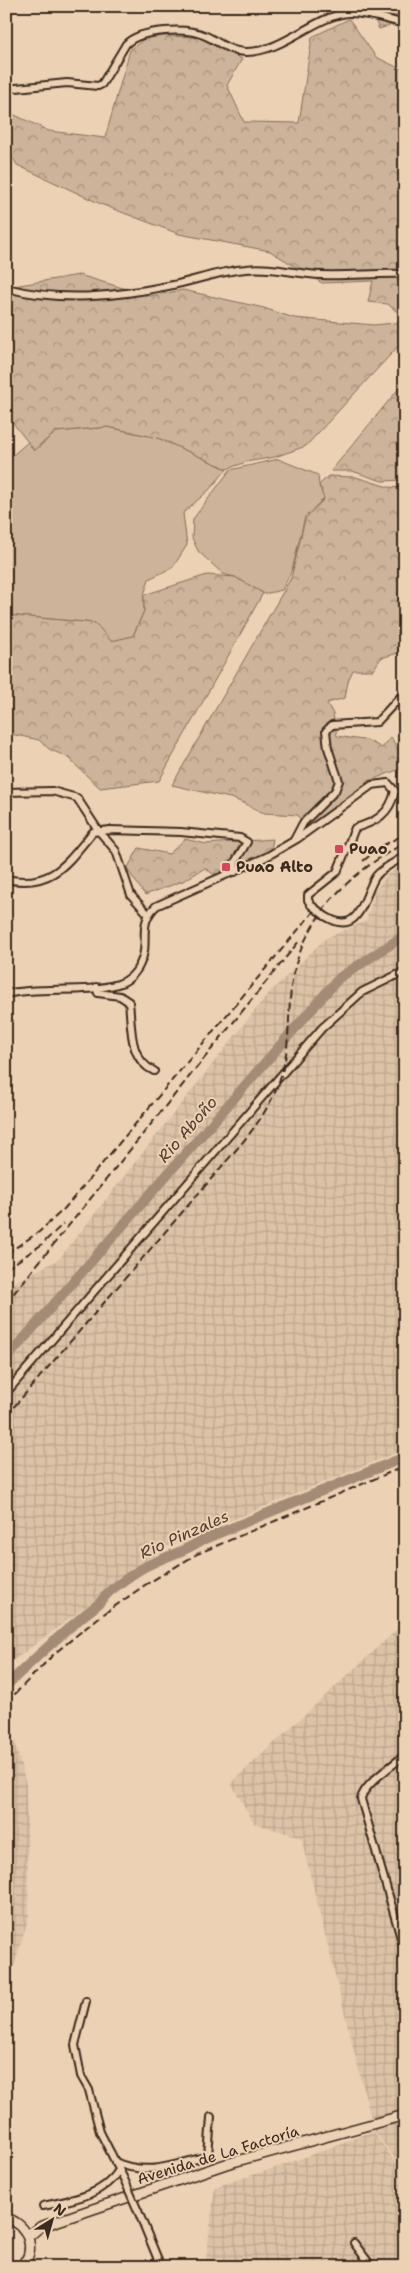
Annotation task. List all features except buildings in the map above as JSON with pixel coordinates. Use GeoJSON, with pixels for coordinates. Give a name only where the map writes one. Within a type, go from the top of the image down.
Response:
{"type":"FeatureCollection","features":[{"type":"Feature","properties":{"kind":"street"},"geometry":{"type":"LineString","coordinates":[[6,89],[67,83],[98,86],[102,84],[126,44],[131,39],[145,34],[194,32],[207,36],[230,49],[247,52],[280,43],[341,14],[358,14],[405,24]]}},
{"type":"Feature","properties":{"kind":"street"},"geometry":{"type":"LineString","coordinates":[[6,288],[27,294],[57,298],[88,297],[168,286],[244,269],[258,268],[321,275],[405,274]]}},
{"type":"Feature","properties":{"kind":"street"},"geometry":{"type":"LineString","coordinates":[[293,841],[303,823],[335,791],[339,781],[328,748],[326,731],[332,725],[377,722],[405,692]]}},
{"type":"Feature","properties":{"kind":"street"},"geometry":{"type":"LineString","coordinates":[[6,994],[24,990],[96,987],[118,984],[133,975],[145,952],[145,923],[148,914],[156,906],[235,872],[293,841],[372,784],[388,783],[395,791],[392,804],[371,823],[355,828],[337,872],[310,893],[308,900],[311,905],[325,916],[341,922],[356,916],[364,906],[377,875],[405,856]]}},
{"type":"Feature","properties":{"kind":"street"},"geometry":{"type":"LineString","coordinates":[[6,792],[52,791],[77,798],[98,830],[116,851],[131,895],[148,914]]}},
{"type":"Feature","properties":{"kind":"street"},"geometry":{"type":"LineString","coordinates":[[6,879],[20,882],[54,875],[70,860],[93,832],[98,830],[181,832],[240,838],[247,842],[235,862],[235,872]]}},
{"type":"Feature","properties":{"kind":"street"},"geometry":{"type":"LineString","coordinates":[[6,1393],[322,1028],[362,992],[405,971]]}},
{"type":"Feature","properties":{"kind":"street"},"geometry":{"type":"LineString","coordinates":[[96,987],[98,993],[120,996],[129,1002],[131,1041],[144,1067],[154,1071]]}},
{"type":"Feature","properties":{"kind":"street"},"geometry":{"type":"LineString","coordinates":[[405,1755],[362,1792],[362,1808],[405,1952]]}},
{"type":"Feature","properties":{"kind":"street"},"geometry":{"type":"LineString","coordinates":[[86,2001],[75,2045],[81,2076],[89,2090],[100,2132],[124,2179],[161,2267]]}},
{"type":"Feature","properties":{"kind":"street","name":"Avenida de La Factoría"},"geometry":{"type":"LineString","coordinates":[[28,2237],[40,2227],[226,2164],[405,2115]]}},
{"type":"Feature","properties":{"kind":"street"},"geometry":{"type":"LineString","coordinates":[[115,2162],[136,2170],[149,2171],[208,2156],[212,2117]]}},
{"type":"Feature","properties":{"kind":"street"},"geometry":{"type":"LineString","coordinates":[[43,2206],[76,2199],[106,2186],[119,2170]]}},
{"type":"Feature","properties":{"kind":"street","name":"Avenida de La Factoría"},"geometry":{"type":"LineString","coordinates":[[6,2218],[20,2224],[40,2227]]}},
{"type":"Feature","properties":{"kind":"street"},"geometry":{"type":"LineString","coordinates":[[20,2224],[28,2237],[29,2251],[22,2266]]}},
{"type":"Feature","properties":{"kind":"street"},"geometry":{"type":"LineString","coordinates":[[354,2243],[372,2267]]}},
{"type":"Feature","properties":{"kind":"shaded area"},"geometry":{"type":"Polygon","coordinates":[[[405,864],[405,1449],[166,1547],[6,1666],[6,1287],[59,1259],[267,995],[326,938],[366,921],[375,891],[388,874],[405,864]]]}},
{"type":"Feature","properties":{"kind":"shaded area"},"geometry":{"type":"Polygon","coordinates":[[[405,1622],[405,2161],[400,2165],[374,2131],[301,1838],[254,1823],[231,1783],[405,1622]]]}},
{"type":"Feature","properties":{"kind":"shaded area"},"geometry":{"type":"Polygon","coordinates":[[[6,1711],[26,1784],[29,1916],[6,1994],[6,1711]]]}},
{"type":"Feature","properties":{"kind":"shaded area"},"geometry":{"type":"Polygon","coordinates":[[[373,2131],[399,2167],[405,2163],[405,2267],[205,2267],[215,2187],[284,2165],[373,2131]]]}},
{"type":"Feature","properties":{"kind":"green space"},"geometry":{"type":"Polygon","coordinates":[[[369,6],[405,6],[405,21],[379,29],[369,6]]]}},
{"type":"Feature","properties":{"kind":"green space"},"geometry":{"type":"Polygon","coordinates":[[[349,19],[376,57],[405,71],[405,319],[388,304],[368,302],[373,281],[322,283],[270,251],[179,234],[103,205],[17,165],[6,146],[6,111],[49,131],[105,138],[130,50],[144,39],[164,36],[198,37],[242,59],[227,85],[244,122],[299,123],[312,37],[349,19]]]}},
{"type":"Feature","properties":{"kind":"green space"},"geometry":{"type":"Polygon","coordinates":[[[79,275],[150,296],[183,290],[264,308],[294,318],[374,325],[404,322],[405,319],[405,339],[306,446],[275,457],[246,462],[227,469],[158,438],[108,427],[56,432],[34,450],[6,414],[6,285],[14,286],[79,275]]]}},
{"type":"Feature","properties":{"kind":"green space"},"geometry":{"type":"Polygon","coordinates":[[[405,381],[405,480],[382,481],[352,471],[331,471],[405,381]]]}},
{"type":"Feature","properties":{"kind":"green space"},"geometry":{"type":"Polygon","coordinates":[[[108,427],[158,438],[227,469],[209,490],[183,513],[187,545],[173,567],[149,579],[144,595],[144,611],[133,636],[111,642],[95,623],[6,615],[6,461],[28,442],[34,451],[56,432],[108,427]]]}},
{"type":"Feature","properties":{"kind":"green space"},"geometry":{"type":"Polygon","coordinates":[[[278,459],[318,475],[319,485],[324,498],[305,517],[292,570],[282,590],[264,594],[235,577],[223,574],[198,551],[192,538],[193,519],[230,470],[278,459]]]}},
{"type":"Feature","properties":{"kind":"green space"},"geometry":{"type":"Polygon","coordinates":[[[328,476],[356,477],[388,487],[405,488],[405,651],[381,658],[373,670],[353,670],[348,681],[345,698],[327,703],[333,714],[337,736],[369,741],[382,748],[391,737],[405,763],[405,767],[369,781],[305,828],[298,815],[264,813],[234,799],[172,785],[291,578],[305,519],[324,499],[319,485],[328,476]]]}},
{"type":"Feature","properties":{"kind":"green space"},"geometry":{"type":"Polygon","coordinates":[[[207,575],[235,577],[263,593],[159,781],[100,788],[67,757],[49,749],[39,740],[6,733],[6,615],[95,623],[111,641],[133,636],[144,611],[144,595],[207,575]]]}},
{"type":"Feature","properties":{"kind":"green space"},"geometry":{"type":"Polygon","coordinates":[[[185,839],[206,844],[273,839],[271,850],[224,873],[213,874],[205,868],[183,881],[145,895],[127,869],[139,848],[169,854],[185,839]]]}},
{"type":"Feature","properties":{"kind":"waterway","name":"Rio Aboño"},"geometry":{"type":"LineString","coordinates":[[6,1359],[339,978],[405,935]]}},
{"type":"Feature","properties":{"kind":"waterway","name":"Rio Pinzales"},"geometry":{"type":"LineString","coordinates":[[6,1686],[110,1591],[141,1569],[202,1540],[405,1457]]}},
{"type":"Feature","properties":{"kind":"railway"},"geometry":{"type":"LineString","coordinates":[[363,861],[382,846],[405,834]]}},
{"type":"Feature","properties":{"kind":"railway"},"geometry":{"type":"LineString","coordinates":[[321,912],[349,881],[405,843]]}},
{"type":"Feature","properties":{"kind":"railway"},"geometry":{"type":"LineString","coordinates":[[6,1254],[39,1232],[64,1209],[319,905]]}},
{"type":"Feature","properties":{"kind":"railway"},"geometry":{"type":"LineString","coordinates":[[6,1416],[236,1150],[264,1114],[279,1083],[285,1062],[291,989],[295,966],[313,925],[326,906]]}},
{"type":"Feature","properties":{"kind":"railway"},"geometry":{"type":"LineString","coordinates":[[6,1303],[300,940]]}},
{"type":"Feature","properties":{"kind":"railway"},"geometry":{"type":"LineString","coordinates":[[6,1269],[41,1245],[63,1224]]}},
{"type":"Feature","properties":{"kind":"railway"},"geometry":{"type":"LineString","coordinates":[[6,1703],[55,1653],[98,1618],[145,1585],[197,1554],[405,1466]]}},
{"type":"Feature","properties":{"kind":"place","name":"Puao"},"geometry":{"type":"Point","coordinates":[339,849]}},
{"type":"Feature","properties":{"kind":"place","name":"Puao Alto"},"geometry":{"type":"Point","coordinates":[226,867]}}]}
